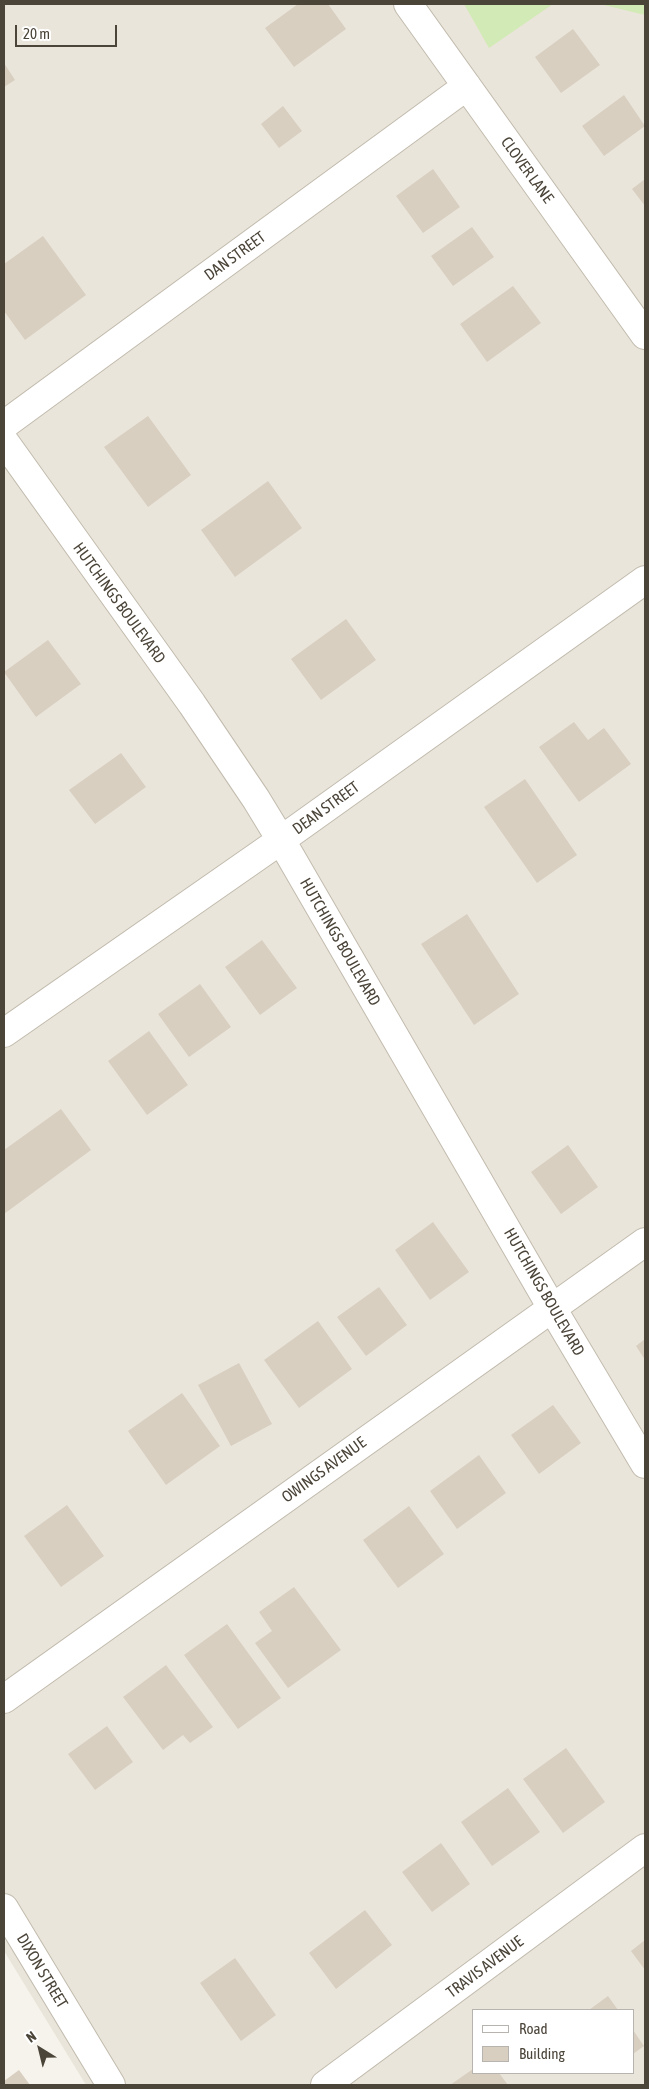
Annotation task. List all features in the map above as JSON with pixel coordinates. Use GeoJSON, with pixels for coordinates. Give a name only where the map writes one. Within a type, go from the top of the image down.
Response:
{"type":"FeatureCollection","features":[{"type":"Feature","properties":{"kind":"street","name":"CLOVER LANE"},"geometry":{"type":"LineString","coordinates":[[408,4],[645,335]]}},
{"type":"Feature","properties":{"kind":"street","name":"DAN STREET"},"geometry":{"type":"LineString","coordinates":[[4,425],[467,86]]}},
{"type":"Feature","properties":{"kind":"street","name":"HUTCHINGS BOULEVARD"},"geometry":{"type":"LineString","coordinates":[[4,441],[197,712],[281,840],[552,1308],[645,1464]]}},
{"type":"Feature","properties":{"kind":"street","name":"DEAN STREET"},"geometry":{"type":"LineString","coordinates":[[4,1033],[281,840],[645,580]]}},
{"type":"Feature","properties":{"kind":"street","name":"OWINGS AVENUE"},"geometry":{"type":"LineString","coordinates":[[4,1699],[645,1242]]}},
{"type":"Feature","properties":{"kind":"street","name":"TRAVIS AVENUE"},"geometry":{"type":"LineString","coordinates":[[324,2085],[645,1848]]}},
{"type":"Feature","properties":{"kind":"street","name":"DIXON STREET"},"geometry":{"type":"LineString","coordinates":[[4,1908],[111,2085]]}},
{"type":"Feature","properties":{"kind":"shaded area"},"geometry":{"type":"Polygon","coordinates":[[[4,4],[645,4],[645,2085],[86,2085],[4,1951],[4,4]]]}},
{"type":"Feature","properties":{"kind":"green space"},"geometry":{"type":"Polygon","coordinates":[[[464,4],[553,4],[489,48],[464,4]]]}},
{"type":"Feature","properties":{"kind":"green space"},"geometry":{"type":"Polygon","coordinates":[[[600,4],[645,4],[645,15],[600,4]]]}},
{"type":"Feature","properties":{"kind":"building"},"geometry":{"type":"Polygon","coordinates":[[[298,4],[328,4],[346,29],[294,67],[265,28],[298,4]]]}},
{"type":"Feature","properties":{"kind":"building"},"geometry":{"type":"Polygon","coordinates":[[[573,29],[600,65],[561,93],[535,57],[573,29]]]}},
{"type":"Feature","properties":{"kind":"building"},"geometry":{"type":"Polygon","coordinates":[[[4,63],[15,80],[4,87],[4,63]]]}},
{"type":"Feature","properties":{"kind":"building"},"geometry":{"type":"Polygon","coordinates":[[[624,95],[645,126],[604,156],[582,126],[624,95]]]}},
{"type":"Feature","properties":{"kind":"building"},"geometry":{"type":"Polygon","coordinates":[[[283,106],[302,131],[279,148],[261,124],[283,106]]]}},
{"type":"Feature","properties":{"kind":"building"},"geometry":{"type":"Polygon","coordinates":[[[433,169],[460,207],[423,233],[396,196],[433,169]]]}},
{"type":"Feature","properties":{"kind":"building"},"geometry":{"type":"Polygon","coordinates":[[[645,179],[645,206],[632,189],[645,179]]]}},
{"type":"Feature","properties":{"kind":"building"},"geometry":{"type":"Polygon","coordinates":[[[472,227],[494,257],[453,286],[431,256],[472,227]]]}},
{"type":"Feature","properties":{"kind":"building"},"geometry":{"type":"Polygon","coordinates":[[[43,236],[86,295],[25,340],[4,311],[4,264],[43,236]]]}},
{"type":"Feature","properties":{"kind":"building"},"geometry":{"type":"Polygon","coordinates":[[[513,286],[541,323],[487,362],[460,324],[513,286]]]}},
{"type":"Feature","properties":{"kind":"building"},"geometry":{"type":"Polygon","coordinates":[[[148,416],[191,475],[148,507],[104,447],[148,416]]]}},
{"type":"Feature","properties":{"kind":"building"},"geometry":{"type":"Polygon","coordinates":[[[268,481],[302,528],[235,577],[201,530],[268,481]]]}},
{"type":"Feature","properties":{"kind":"building"},"geometry":{"type":"Polygon","coordinates":[[[346,619],[376,660],[321,700],[291,659],[346,619]]]}},
{"type":"Feature","properties":{"kind":"building"},"geometry":{"type":"Polygon","coordinates":[[[48,640],[81,684],[36,717],[4,672],[48,640]]]}},
{"type":"Feature","properties":{"kind":"building"},"geometry":{"type":"Polygon","coordinates":[[[574,722],[588,740],[604,728],[631,764],[579,802],[539,747],[574,722]]]}},
{"type":"Feature","properties":{"kind":"building"},"geometry":{"type":"Polygon","coordinates":[[[121,753],[146,787],[95,824],[69,790],[121,753]]]}},
{"type":"Feature","properties":{"kind":"building"},"geometry":{"type":"Polygon","coordinates":[[[525,779],[577,855],[537,883],[484,807],[525,779]]]}},
{"type":"Feature","properties":{"kind":"building"},"geometry":{"type":"Polygon","coordinates":[[[467,914],[519,994],[474,1025],[421,944],[467,914]]]}},
{"type":"Feature","properties":{"kind":"building"},"geometry":{"type":"Polygon","coordinates":[[[262,940],[297,988],[260,1015],[225,967],[262,940]]]}},
{"type":"Feature","properties":{"kind":"building"},"geometry":{"type":"Polygon","coordinates":[[[200,984],[231,1027],[189,1057],[158,1014],[200,984]]]}},
{"type":"Feature","properties":{"kind":"building"},"geometry":{"type":"Polygon","coordinates":[[[149,1031],[188,1085],[147,1115],[108,1061],[149,1031]]]}},
{"type":"Feature","properties":{"kind":"building"},"geometry":{"type":"Polygon","coordinates":[[[61,1109],[91,1150],[4,1214],[4,1150],[61,1109]]]}},
{"type":"Feature","properties":{"kind":"building"},"geometry":{"type":"Polygon","coordinates":[[[568,1145],[598,1187],[561,1214],[531,1172],[568,1145]]]}},
{"type":"Feature","properties":{"kind":"building"},"geometry":{"type":"Polygon","coordinates":[[[433,1222],[469,1272],[430,1300],[395,1250],[433,1222]]]}},
{"type":"Feature","properties":{"kind":"building"},"geometry":{"type":"Polygon","coordinates":[[[379,1287],[407,1325],[366,1356],[337,1317],[379,1287]]]}},
{"type":"Feature","properties":{"kind":"building"},"geometry":{"type":"Polygon","coordinates":[[[318,1321],[352,1369],[299,1408],[264,1360],[318,1321]]]}},
{"type":"Feature","properties":{"kind":"building"},"geometry":{"type":"Polygon","coordinates":[[[645,1339],[645,1360],[636,1346],[645,1339]]]}},
{"type":"Feature","properties":{"kind":"building"},"geometry":{"type":"Polygon","coordinates":[[[239,1363],[272,1424],[231,1446],[198,1385],[239,1363]]]}},
{"type":"Feature","properties":{"kind":"building"},"geometry":{"type":"Polygon","coordinates":[[[182,1393],[220,1446],[166,1485],[128,1431],[182,1393]]]}},
{"type":"Feature","properties":{"kind":"building"},"geometry":{"type":"Polygon","coordinates":[[[553,1405],[581,1443],[539,1474],[511,1435],[553,1405]]]}},
{"type":"Feature","properties":{"kind":"building"},"geometry":{"type":"Polygon","coordinates":[[[479,1455],[506,1493],[457,1529],[430,1491],[479,1455]]]}},
{"type":"Feature","properties":{"kind":"building"},"geometry":{"type":"Polygon","coordinates":[[[67,1505],[104,1556],[61,1587],[24,1536],[67,1505]]]}},
{"type":"Feature","properties":{"kind":"building"},"geometry":{"type":"Polygon","coordinates":[[[409,1506],[444,1554],[398,1588],[363,1540],[409,1506]]]}},
{"type":"Feature","properties":{"kind":"building"},"geometry":{"type":"Polygon","coordinates":[[[294,1587],[341,1650],[288,1688],[255,1643],[272,1631],[259,1612],[294,1587]]]}},
{"type":"Feature","properties":{"kind":"building"},"geometry":{"type":"Polygon","coordinates":[[[227,1624],[281,1698],[238,1729],[184,1655],[227,1624]]]}},
{"type":"Feature","properties":{"kind":"building"},"geometry":{"type":"Polygon","coordinates":[[[166,1665],[213,1727],[190,1743],[183,1735],[163,1750],[123,1697],[166,1665]]]}},
{"type":"Feature","properties":{"kind":"building"},"geometry":{"type":"Polygon","coordinates":[[[107,1726],[133,1762],[95,1790],[68,1754],[107,1726]]]}},
{"type":"Feature","properties":{"kind":"building"},"geometry":{"type":"Polygon","coordinates":[[[566,1748],[605,1802],[563,1833],[523,1779],[566,1748]]]}},
{"type":"Feature","properties":{"kind":"building"},"geometry":{"type":"Polygon","coordinates":[[[508,1788],[540,1832],[492,1866],[461,1822],[508,1788]]]}},
{"type":"Feature","properties":{"kind":"building"},"geometry":{"type":"Polygon","coordinates":[[[441,1843],[470,1884],[432,1912],[402,1872],[441,1843]]]}},
{"type":"Feature","properties":{"kind":"building"},"geometry":{"type":"Polygon","coordinates":[[[365,1910],[392,1945],[336,1989],[309,1953],[365,1910]]]}},
{"type":"Feature","properties":{"kind":"building"},"geometry":{"type":"Polygon","coordinates":[[[645,1940],[645,1970],[631,1951],[645,1940]]]}},
{"type":"Feature","properties":{"kind":"building"},"geometry":{"type":"Polygon","coordinates":[[[235,1958],[276,2015],[241,2041],[200,1983],[235,1958]]]}},
{"type":"Feature","properties":{"kind":"building"},"geometry":{"type":"Polygon","coordinates":[[[608,1996],[617,2009],[590,2009],[608,1996]]]}},
{"type":"Feature","properties":{"kind":"building"},"geometry":{"type":"Polygon","coordinates":[[[634,2031],[644,2046],[634,2053],[634,2031]]]}},
{"type":"Feature","properties":{"kind":"building"},"geometry":{"type":"Polygon","coordinates":[[[19,2070],[30,2085],[4,2085],[4,2081],[19,2070]]]}},
{"type":"Feature","properties":{"kind":"building"},"geometry":{"type":"Polygon","coordinates":[[[472,2070],[472,2074],[500,2074],[508,2085],[450,2085],[472,2070]]]}}]}
